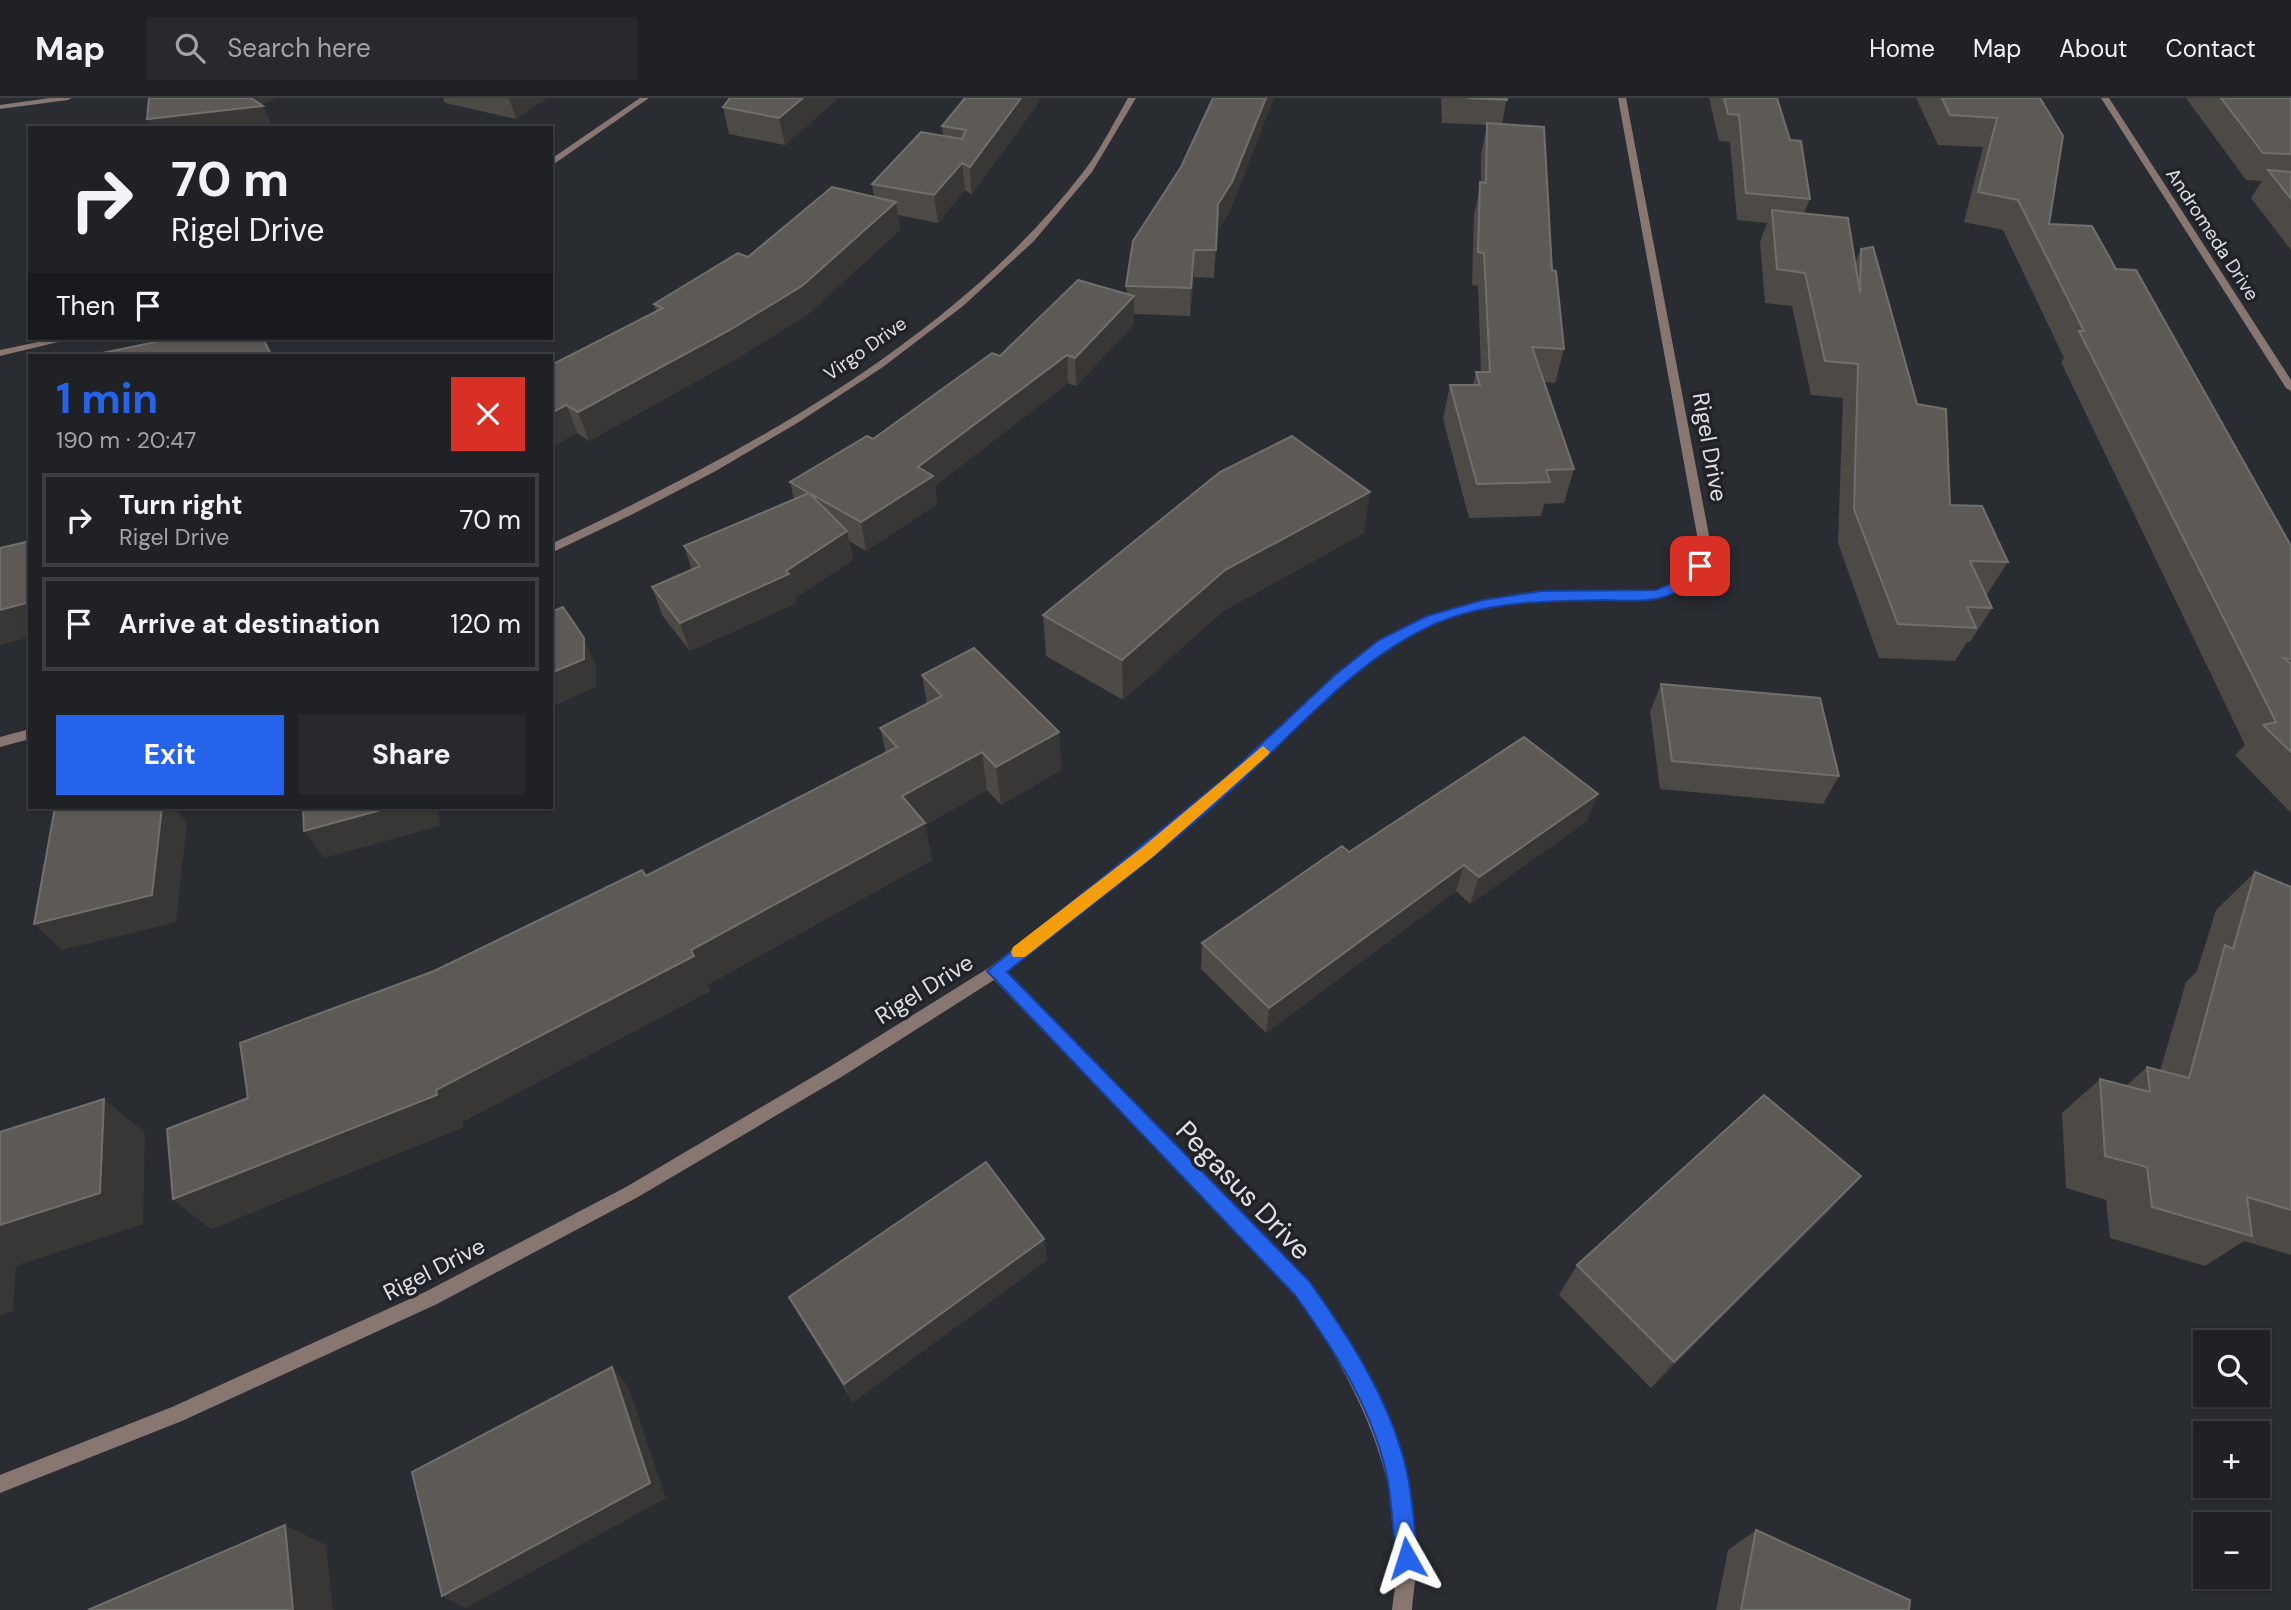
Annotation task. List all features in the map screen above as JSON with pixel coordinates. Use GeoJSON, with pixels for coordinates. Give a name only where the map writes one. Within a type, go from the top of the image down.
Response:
{"type":"FeatureCollection","features":[{"type":"Feature","properties":{"kind":"street"},"geometry":{"type":"LineString","coordinates":[[0,107],[68,98]]}},
{"type":"Feature","properties":{"kind":"street"},"geometry":{"type":"LineString","coordinates":[[553,162],[645,98]]}},
{"type":"Feature","properties":{"kind":"street","name":"Virgo Drive"},"geometry":{"type":"LineString","coordinates":[[553,548],[708,470],[800,416],[890,357],[953,309],[1014,256],[1068,199],[1093,169],[1120,126],[1132,98]]}},
{"type":"Feature","properties":{"kind":"street","name":"Rigel Drive"},"geometry":{"type":"LineString","coordinates":[[0,1484],[176,1415],[431,1298],[632,1192],[836,1071],[995,971],[1159,843],[1232,780],[1340,679],[1384,644],[1432,620],[1483,604],[1541,596],[1657,594],[1684,583],[1700,566],[1705,546],[1622,98]]}},
{"type":"Feature","properties":{"kind":"street","name":"Andromeda Drive"},"geometry":{"type":"LineString","coordinates":[[2105,98],[2291,388]]}},
{"type":"Feature","properties":{"kind":"street"},"geometry":{"type":"LineString","coordinates":[[0,353],[61,340]]}},
{"type":"Feature","properties":{"kind":"street"},"geometry":{"type":"LineString","coordinates":[[0,742],[28,735]]}},
{"type":"Feature","properties":{"kind":"street","name":"Pegasus Drive"},"geometry":{"type":"LineString","coordinates":[[995,971],[1302,1288],[1343,1346],[1376,1412],[1398,1481],[1407,1558],[1402,1610]]}},
{"type":"Feature","properties":{"kind":"building"},"geometry":{"type":"Polygon","coordinates":[[[149,98],[251,98],[263,106],[147,119],[149,98]]]}},
{"type":"Feature","properties":{"kind":"building"},"geometry":{"type":"Polygon","coordinates":[[[730,98],[803,98],[779,118],[723,107],[730,98]]]}},
{"type":"Feature","properties":{"kind":"building"},"geometry":{"type":"Polygon","coordinates":[[[965,98],[1021,98],[970,167],[962,163],[934,195],[872,184],[921,132],[962,139],[966,130],[942,126],[965,98]]]}},
{"type":"Feature","properties":{"kind":"building"},"geometry":{"type":"Polygon","coordinates":[[[1213,98],[1266,98],[1232,182],[1218,204],[1216,250],[1194,250],[1191,288],[1126,286],[1133,241],[1181,167],[1213,98]]]}},
{"type":"Feature","properties":{"kind":"building"},"geometry":{"type":"Polygon","coordinates":[[[1467,98],[1507,98],[1507,100],[1467,98]]]}},
{"type":"Feature","properties":{"kind":"building"},"geometry":{"type":"Polygon","coordinates":[[[1724,98],[1777,98],[1790,140],[1801,141],[1810,199],[1746,193],[1739,115],[1728,114],[1724,98]]]}},
{"type":"Feature","properties":{"kind":"building"},"geometry":{"type":"Polygon","coordinates":[[[1942,98],[2040,98],[2063,136],[2049,224],[2092,226],[2116,269],[2136,270],[2291,546],[2291,659],[2284,658],[2291,664],[2291,752],[2263,725],[2276,722],[2079,331],[2084,331],[2018,200],[1978,192],[1997,118],[1950,115],[1942,98]]]}},
{"type":"Feature","properties":{"kind":"building"},"geometry":{"type":"Polygon","coordinates":[[[2221,98],[2291,98],[2291,154],[2263,153],[2221,98]]]}},
{"type":"Feature","properties":{"kind":"building"},"geometry":{"type":"Polygon","coordinates":[[[1487,123],[1544,127],[1552,270],[1556,271],[1564,349],[1532,347],[1574,469],[1546,470],[1550,482],[1477,484],[1450,385],[1480,385],[1476,372],[1490,372],[1484,253],[1478,252],[1480,182],[1486,183],[1487,123]]]}},
{"type":"Feature","properties":{"kind":"building"},"geometry":{"type":"Polygon","coordinates":[[[2268,170],[2291,172],[2291,199],[2268,170]]]}},
{"type":"Feature","properties":{"kind":"building"},"geometry":{"type":"Polygon","coordinates":[[[832,187],[896,202],[802,286],[728,331],[578,412],[566,405],[553,412],[553,364],[663,308],[654,304],[738,253],[748,257],[832,187]]]}},
{"type":"Feature","properties":{"kind":"building"},"geometry":{"type":"Polygon","coordinates":[[[1772,210],[1848,218],[1860,293],[1861,249],[1873,247],[1917,404],[1946,409],[1950,505],[1982,506],[2008,562],[1970,561],[1992,608],[1967,607],[1976,628],[1898,624],[1854,509],[1858,364],[1825,361],[1805,273],[1777,269],[1772,210]]]}},
{"type":"Feature","properties":{"kind":"building"},"geometry":{"type":"Polygon","coordinates":[[[1078,280],[1134,296],[1075,358],[1067,355],[918,467],[933,476],[861,522],[790,482],[867,436],[873,439],[992,353],[1000,356],[1078,280]]]}},
{"type":"Feature","properties":{"kind":"building"},"geometry":{"type":"Polygon","coordinates":[[[164,340],[264,340],[271,354],[98,354],[164,340]]]}},
{"type":"Feature","properties":{"kind":"building"},"geometry":{"type":"Polygon","coordinates":[[[1292,436],[1370,492],[1225,570],[1122,660],[1043,615],[1220,472],[1292,436]]]}},
{"type":"Feature","properties":{"kind":"building"},"geometry":{"type":"Polygon","coordinates":[[[809,493],[847,531],[786,571],[789,574],[680,623],[652,587],[700,566],[684,546],[809,493]]]}},
{"type":"Feature","properties":{"kind":"building"},"geometry":{"type":"Polygon","coordinates":[[[28,541],[28,603],[0,610],[0,548],[28,541]]]}},
{"type":"Feature","properties":{"kind":"building"},"geometry":{"type":"Polygon","coordinates":[[[563,607],[584,638],[584,659],[553,672],[553,611],[563,607]]]}},
{"type":"Feature","properties":{"kind":"building"},"geometry":{"type":"Polygon","coordinates":[[[974,648],[1059,732],[996,767],[982,752],[902,796],[925,823],[691,950],[694,956],[436,1090],[437,1095],[173,1199],[167,1129],[248,1098],[240,1043],[434,971],[642,870],[646,876],[897,747],[880,728],[942,696],[922,675],[974,648]]]}},
{"type":"Feature","properties":{"kind":"building"},"geometry":{"type":"Polygon","coordinates":[[[1661,684],[1820,698],[1839,776],[1672,761],[1661,684]]]}},
{"type":"Feature","properties":{"kind":"building"},"geometry":{"type":"Polygon","coordinates":[[[1524,737],[1598,794],[1479,877],[1464,865],[1269,1008],[1202,943],[1342,846],[1349,852],[1524,737]]]}},
{"type":"Feature","properties":{"kind":"building"},"geometry":{"type":"Polygon","coordinates":[[[55,809],[162,809],[152,895],[34,924],[55,809]]]}},
{"type":"Feature","properties":{"kind":"building"},"geometry":{"type":"Polygon","coordinates":[[[303,809],[385,809],[304,831],[303,809]]]}},
{"type":"Feature","properties":{"kind":"building"},"geometry":{"type":"Polygon","coordinates":[[[2255,872],[2291,887],[2291,1210],[2247,1197],[2252,1236],[2152,1207],[2147,1167],[2105,1156],[2100,1079],[2150,1092],[2147,1067],[2189,1078],[2225,945],[2233,949],[2255,872]]]}},
{"type":"Feature","properties":{"kind":"building"},"geometry":{"type":"Polygon","coordinates":[[[1764,1095],[1861,1176],[1674,1362],[1577,1265],[1764,1095]]]}},
{"type":"Feature","properties":{"kind":"building"},"geometry":{"type":"Polygon","coordinates":[[[104,1099],[100,1193],[0,1225],[0,1132],[104,1099]]]}},
{"type":"Feature","properties":{"kind":"building"},"geometry":{"type":"Polygon","coordinates":[[[986,1162],[1044,1239],[844,1384],[789,1297],[986,1162]]]}},
{"type":"Feature","properties":{"kind":"building"},"geometry":{"type":"Polygon","coordinates":[[[612,1367],[650,1483],[442,1596],[412,1472],[612,1367]]]}},
{"type":"Feature","properties":{"kind":"building"},"geometry":{"type":"Polygon","coordinates":[[[285,1525],[293,1610],[88,1610],[285,1525]]]}},
{"type":"Feature","properties":{"kind":"building"},"geometry":{"type":"Polygon","coordinates":[[[1756,1530],[1910,1600],[1909,1610],[1741,1610],[1756,1530]]]}},
{"type":"Feature","properties":{"kind":"slow traffic"},"geometry":{"type":"LineString","coordinates":[[1019,952],[1148,852],[1263,752]]}},
{"type":"Feature","properties":{"kind":"route"},"geometry":{"type":"LineString","coordinates":[[1407,1558],[1398,1481],[1376,1412],[1343,1346],[1302,1288],[995,971],[1148,852],[1232,780],[1340,679],[1384,644],[1432,620],[1483,604],[1541,596],[1657,594],[1684,583],[1700,566]]}}]}
